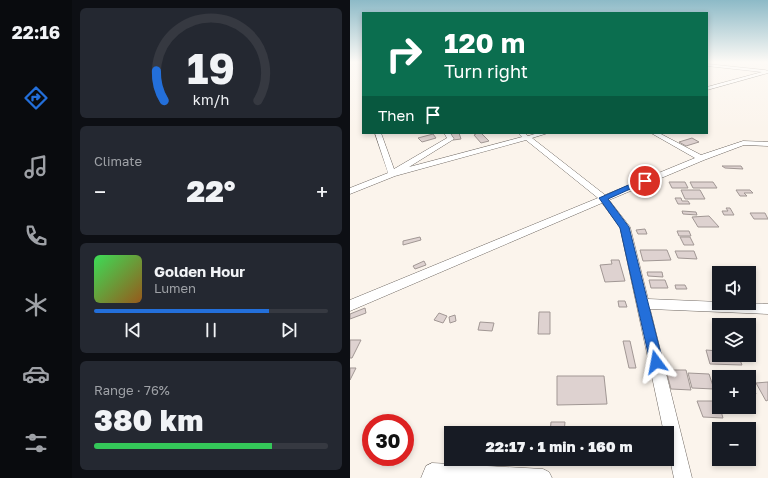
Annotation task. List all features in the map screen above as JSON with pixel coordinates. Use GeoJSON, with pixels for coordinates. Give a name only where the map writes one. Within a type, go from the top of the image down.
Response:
{"type":"FeatureCollection","features":[{"type":"Feature","properties":{"kind":"street"},"geometry":{"type":"LineString","coordinates":[[708,89],[724,84]]}},
{"type":"Feature","properties":{"kind":"street"},"geometry":{"type":"LineString","coordinates":[[378,134],[392,174]]}},
{"type":"Feature","properties":{"kind":"street"},"geometry":{"type":"LineString","coordinates":[[392,174],[451,139],[448,134]]}},
{"type":"Feature","properties":{"kind":"street"},"geometry":{"type":"LineString","coordinates":[[350,191],[392,174],[524,135],[534,134]]}},
{"type":"Feature","properties":{"kind":"street"},"geometry":{"type":"LineString","coordinates":[[656,134],[701,158]]}},
{"type":"Feature","properties":{"kind":"street"},"geometry":{"type":"LineString","coordinates":[[524,135],[603,198],[625,227],[683,478]]}},
{"type":"Feature","properties":{"kind":"street"},"geometry":{"type":"LineString","coordinates":[[350,306],[603,198],[701,158],[743,144],[768,144]]}},
{"type":"Feature","properties":{"kind":"street"},"geometry":{"type":"LineString","coordinates":[[643,304],[768,309]]}},
{"type":"Feature","properties":{"kind":"street"},"geometry":{"type":"LineString","coordinates":[[430,478],[432,472],[543,478]]}},
{"type":"Feature","properties":{"kind":"building"},"geometry":{"type":"Polygon","coordinates":[[[433,134],[436,138],[422,142],[418,138],[433,134]]]}},
{"type":"Feature","properties":{"kind":"building"},"geometry":{"type":"Polygon","coordinates":[[[450,134],[459,134],[461,139],[453,140],[450,134]]]}},
{"type":"Feature","properties":{"kind":"building"},"geometry":{"type":"Polygon","coordinates":[[[482,134],[489,141],[481,143],[474,135],[482,134]]]}},
{"type":"Feature","properties":{"kind":"building"},"geometry":{"type":"Polygon","coordinates":[[[692,138],[699,142],[686,146],[679,142],[692,138]]]}},
{"type":"Feature","properties":{"kind":"building"},"geometry":{"type":"Polygon","coordinates":[[[722,166],[741,166],[743,169],[725,168],[722,166]]]}},
{"type":"Feature","properties":{"kind":"building"},"geometry":{"type":"Polygon","coordinates":[[[669,182],[685,182],[688,188],[672,188],[669,182]]]}},
{"type":"Feature","properties":{"kind":"building"},"geometry":{"type":"Polygon","coordinates":[[[690,182],[713,182],[717,188],[693,188],[690,182]]]}},
{"type":"Feature","properties":{"kind":"building"},"geometry":{"type":"Polygon","coordinates":[[[681,190],[700,190],[705,199],[685,199],[681,190]]]}},
{"type":"Feature","properties":{"kind":"building"},"geometry":{"type":"Polygon","coordinates":[[[736,190],[750,190],[753,193],[744,193],[747,196],[740,196],[736,190]]]}},
{"type":"Feature","properties":{"kind":"building"},"geometry":{"type":"Polygon","coordinates":[[[675,198],[681,198],[682,201],[688,201],[690,204],[678,204],[675,198]]]}},
{"type":"Feature","properties":{"kind":"building"},"geometry":{"type":"Polygon","coordinates":[[[726,208],[730,208],[734,215],[724,215],[722,211],[728,211],[726,208]]]}},
{"type":"Feature","properties":{"kind":"building"},"geometry":{"type":"Polygon","coordinates":[[[682,211],[696,212],[697,215],[683,214],[682,211]]]}},
{"type":"Feature","properties":{"kind":"building"},"geometry":{"type":"Polygon","coordinates":[[[750,213],[765,213],[768,219],[754,219],[750,213]]]}},
{"type":"Feature","properties":{"kind":"building"},"geometry":{"type":"Polygon","coordinates":[[[709,216],[719,227],[698,227],[692,217],[709,216]]]}},
{"type":"Feature","properties":{"kind":"building"},"geometry":{"type":"Polygon","coordinates":[[[645,229],[647,234],[638,234],[636,230],[645,229]]]}},
{"type":"Feature","properties":{"kind":"building"},"geometry":{"type":"Polygon","coordinates":[[[677,231],[689,231],[691,236],[679,236],[677,231]]]}},
{"type":"Feature","properties":{"kind":"building"},"geometry":{"type":"Polygon","coordinates":[[[420,237],[421,240],[403,245],[403,241],[420,237]]]}},
{"type":"Feature","properties":{"kind":"building"},"geometry":{"type":"Polygon","coordinates":[[[680,237],[690,237],[694,245],[684,245],[680,237]]]}},
{"type":"Feature","properties":{"kind":"building"},"geometry":{"type":"Polygon","coordinates":[[[640,250],[667,250],[671,260],[643,261],[640,250]]]}},
{"type":"Feature","properties":{"kind":"building"},"geometry":{"type":"Polygon","coordinates":[[[675,251],[694,251],[697,259],[678,258],[675,251]]]}},
{"type":"Feature","properties":{"kind":"building"},"geometry":{"type":"Polygon","coordinates":[[[611,260],[619,260],[625,281],[605,282],[600,265],[612,264],[611,260]]]}},
{"type":"Feature","properties":{"kind":"building"},"geometry":{"type":"Polygon","coordinates":[[[424,261],[426,265],[415,269],[413,266],[424,261]]]}},
{"type":"Feature","properties":{"kind":"building"},"geometry":{"type":"Polygon","coordinates":[[[647,272],[662,272],[663,277],[648,276],[647,272]]]}},
{"type":"Feature","properties":{"kind":"building"},"geometry":{"type":"Polygon","coordinates":[[[649,280],[665,280],[668,288],[651,288],[649,280]]]}},
{"type":"Feature","properties":{"kind":"building"},"geometry":{"type":"Polygon","coordinates":[[[675,285],[685,285],[687,289],[676,289],[675,285]]]}},
{"type":"Feature","properties":{"kind":"building"},"geometry":{"type":"Polygon","coordinates":[[[618,301],[625,301],[627,307],[619,307],[618,301]]]}},
{"type":"Feature","properties":{"kind":"building"},"geometry":{"type":"Polygon","coordinates":[[[365,308],[366,313],[350,319],[350,314],[365,308]]]}},
{"type":"Feature","properties":{"kind":"building"},"geometry":{"type":"Polygon","coordinates":[[[539,312],[550,312],[550,334],[538,334],[539,312]]]}},
{"type":"Feature","properties":{"kind":"building"},"geometry":{"type":"Polygon","coordinates":[[[439,313],[447,316],[443,323],[434,320],[439,313]]]}},
{"type":"Feature","properties":{"kind":"building"},"geometry":{"type":"Polygon","coordinates":[[[455,315],[456,321],[450,323],[449,317],[455,315]]]}},
{"type":"Feature","properties":{"kind":"building"},"geometry":{"type":"Polygon","coordinates":[[[480,322],[494,323],[492,331],[478,330],[480,322]]]}},
{"type":"Feature","properties":{"kind":"building"},"geometry":{"type":"Polygon","coordinates":[[[350,340],[361,340],[352,358],[350,358],[350,340]]]}},
{"type":"Feature","properties":{"kind":"building"},"geometry":{"type":"Polygon","coordinates":[[[623,341],[630,341],[636,368],[629,368],[623,341]]]}},
{"type":"Feature","properties":{"kind":"building"},"geometry":{"type":"Polygon","coordinates":[[[706,350],[712,350],[712,362],[741,362],[742,365],[710,364],[706,350]]]}},
{"type":"Feature","properties":{"kind":"building"},"geometry":{"type":"Polygon","coordinates":[[[350,368],[356,368],[350,380],[350,368]]]}},
{"type":"Feature","properties":{"kind":"building"},"geometry":{"type":"Polygon","coordinates":[[[666,370],[686,370],[691,390],[671,389],[666,370]]]}},
{"type":"Feature","properties":{"kind":"building"},"geometry":{"type":"Polygon","coordinates":[[[688,373],[709,374],[712,389],[692,388],[688,373]]]}},
{"type":"Feature","properties":{"kind":"building"},"geometry":{"type":"Polygon","coordinates":[[[557,376],[604,376],[607,404],[557,405],[557,376]]]}},
{"type":"Feature","properties":{"kind":"building"},"geometry":{"type":"Polygon","coordinates":[[[768,382],[768,400],[766,401],[756,383],[768,382]]]}},
{"type":"Feature","properties":{"kind":"building"},"geometry":{"type":"Polygon","coordinates":[[[697,401],[712,401],[712,414],[722,414],[723,418],[703,417],[697,401]]]}},
{"type":"Feature","properties":{"kind":"building"},"geometry":{"type":"Polygon","coordinates":[[[551,422],[565,422],[565,426],[551,426],[551,422]]]}},
{"type":"Feature","properties":{"kind":"route"},"geometry":{"type":"LineString","coordinates":[[645,181],[603,198],[625,227],[656,362]]}}]}
